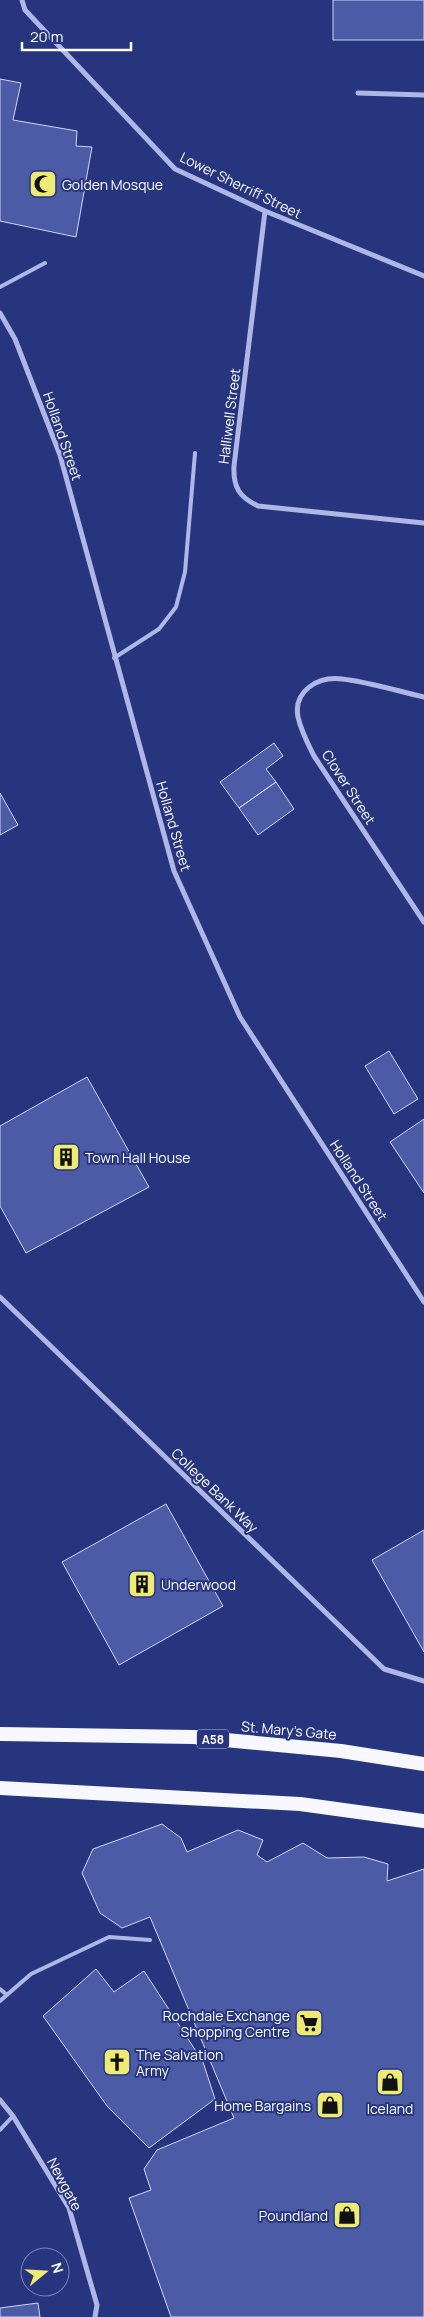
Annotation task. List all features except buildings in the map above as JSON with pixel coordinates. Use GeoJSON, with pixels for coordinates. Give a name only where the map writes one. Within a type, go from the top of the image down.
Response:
{"type":"FeatureCollection","features":[{"type":"Feature","properties":{"kind":"highway","name":"St. Mary's Gate"},"geometry":{"type":"LineString","coordinates":[[0,1734],[194,1738],[341,1751],[424,1764]]}},
{"type":"Feature","properties":{"kind":"highway"},"geometry":{"type":"LineString","coordinates":[[0,1788],[300,1804],[424,1821]]}},
{"type":"Feature","properties":{"kind":"street","name":"Lower Sherriff Street"},"geometry":{"type":"LineString","coordinates":[[22,0],[25,10],[176,169],[265,211],[424,276]]}},
{"type":"Feature","properties":{"kind":"street"},"geometry":{"type":"LineString","coordinates":[[358,93],[424,95]]}},
{"type":"Feature","properties":{"kind":"street","name":"Halliwell Street"},"geometry":{"type":"LineString","coordinates":[[265,211],[234,466],[234,480],[237,491],[246,500],[258,506],[424,522]]}},
{"type":"Feature","properties":{"kind":"street","name":"Holland Street"},"geometry":{"type":"LineString","coordinates":[[0,313],[15,339],[60,456],[174,871],[240,1017],[424,1302]]}},
{"type":"Feature","properties":{"kind":"street","name":"Clover Street"},"geometry":{"type":"LineString","coordinates":[[424,696],[340,678],[313,683],[306,690],[298,708],[304,736],[314,756],[424,922]]}},
{"type":"Feature","properties":{"kind":"street","name":"College Bank Way"},"geometry":{"type":"LineString","coordinates":[[0,1297],[384,1669],[424,1681]]}},
{"type":"Feature","properties":{"kind":"street","name":"Newgate"},"geometry":{"type":"LineString","coordinates":[[0,2100],[13,2116],[69,2208],[96,2305],[95,2317]]}},
{"type":"Feature","properties":{"kind":"lane"},"geometry":{"type":"LineString","coordinates":[[0,287],[45,263]]}},
{"type":"Feature","properties":{"kind":"lane"},"geometry":{"type":"LineString","coordinates":[[114,658],[160,629],[176,607],[185,572],[195,453]]}},
{"type":"Feature","properties":{"kind":"lane"},"geometry":{"type":"LineString","coordinates":[[0,2001],[31,1974],[109,1937],[150,1940]]}},
{"type":"Feature","properties":{"kind":"lane"},"geometry":{"type":"LineString","coordinates":[[0,1989],[7,1995]]}},
{"type":"Feature","properties":{"kind":"lane"},"geometry":{"type":"LineString","coordinates":[[0,2130],[13,2116]]}},
{"type":"Feature","properties":{"kind":"place","name":"Golden Mosque"},"geometry":{"type":"Point","coordinates":[43,184]}},
{"type":"Feature","properties":{"kind":"place","name":"Town Hall House"},"geometry":{"type":"Point","coordinates":[66,1157]}},
{"type":"Feature","properties":{"kind":"place","name":"Underwood"},"geometry":{"type":"Point","coordinates":[142,1584]}},
{"type":"Feature","properties":{"kind":"place","name":"Rochdale Exchange Shopping Centre"},"geometry":{"type":"Point","coordinates":[309,2023]}},
{"type":"Feature","properties":{"kind":"place","name":"The Salvation Army"},"geometry":{"type":"Point","coordinates":[117,2062]}},
{"type":"Feature","properties":{"kind":"place","name":"Iceland"},"geometry":{"type":"Point","coordinates":[390,2082]}},
{"type":"Feature","properties":{"kind":"place","name":"Home Bargains"},"geometry":{"type":"Point","coordinates":[330,2105]}},
{"type":"Feature","properties":{"kind":"place","name":"Poundland"},"geometry":{"type":"Point","coordinates":[347,2215]}}]}
